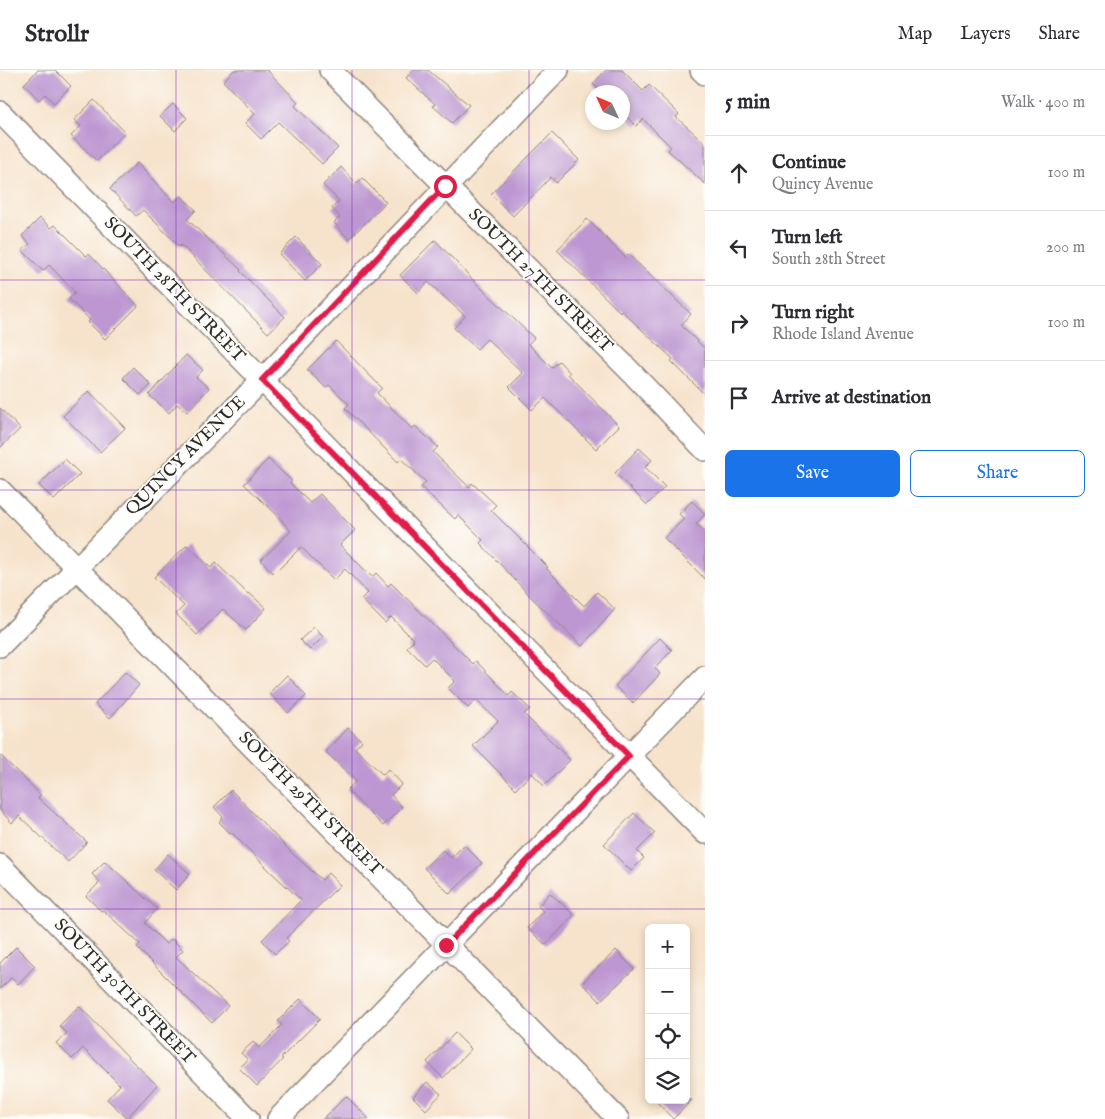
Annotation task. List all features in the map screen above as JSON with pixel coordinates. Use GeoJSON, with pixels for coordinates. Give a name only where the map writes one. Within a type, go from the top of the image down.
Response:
{"type":"FeatureCollection","features":[{"type":"Feature","properties":{"kind":"street","name":"SOUTH 27TH STREET"},"geometry":{"type":"LineString","coordinates":[[330,70],[631,372],[705,450]]}},
{"type":"Feature","properties":{"kind":"street","name":"QUINCY AVENUE"},"geometry":{"type":"LineString","coordinates":[[0,646],[262,380],[445,186],[558,70]]}},
{"type":"Feature","properties":{"kind":"street"},"geometry":{"type":"LineString","coordinates":[[701,70],[705,74]]}},
{"type":"Feature","properties":{"kind":"street","name":"SOUTH 28TH STREET"},"geometry":{"type":"LineString","coordinates":[[0,112],[705,833]]}},
{"type":"Feature","properties":{"kind":"street","name":"SOUTH 29TH STREET"},"geometry":{"type":"LineString","coordinates":[[0,490],[618,1119]]}},
{"type":"Feature","properties":{"kind":"street"},"geometry":{"type":"LineString","coordinates":[[278,1119],[705,677]]}},
{"type":"Feature","properties":{"kind":"street","name":"SOUTH 30TH STREET"},"geometry":{"type":"LineString","coordinates":[[0,864],[248,1119]]}},
{"type":"Feature","properties":{"kind":"building"},"geometry":{"type":"Polygon","coordinates":[[[38,70],[55,70],[71,86],[54,103],[45,94],[39,100],[24,84],[38,70]]]}},
{"type":"Feature","properties":{"kind":"building"},"geometry":{"type":"Polygon","coordinates":[[[234,70],[267,70],[298,102],[295,106],[338,148],[322,164],[278,122],[261,139],[245,123],[255,114],[223,81],[234,70]]]}},
{"type":"Feature","properties":{"kind":"building"},"geometry":{"type":"Polygon","coordinates":[[[414,70],[428,70],[469,105],[452,123],[433,106],[435,104],[406,78],[414,70]]]}},
{"type":"Feature","properties":{"kind":"building"},"geometry":{"type":"Polygon","coordinates":[[[606,70],[622,70],[643,91],[649,85],[679,114],[676,117],[705,143],[705,184],[668,150],[671,147],[643,119],[636,126],[630,120],[630,85],[593,84],[606,70]]]}},
{"type":"Feature","properties":{"kind":"building"},"geometry":{"type":"Polygon","coordinates":[[[94,100],[125,132],[97,161],[71,136],[81,126],[74,120],[94,100]]]}},
{"type":"Feature","properties":{"kind":"building"},"geometry":{"type":"Polygon","coordinates":[[[173,104],[187,118],[175,131],[160,116],[173,104]]]}},
{"type":"Feature","properties":{"kind":"building"},"geometry":{"type":"Polygon","coordinates":[[[552,133],[579,160],[556,183],[551,177],[513,216],[491,194],[552,133]]]}},
{"type":"Feature","properties":{"kind":"building"},"geometry":{"type":"Polygon","coordinates":[[[137,163],[174,202],[181,196],[196,210],[187,219],[241,270],[285,317],[268,333],[181,245],[180,247],[143,210],[136,216],[110,189],[137,163]]]}},
{"type":"Feature","properties":{"kind":"building"},"geometry":{"type":"Polygon","coordinates":[[[341,167],[357,184],[362,178],[386,202],[349,239],[334,223],[340,217],[332,208],[339,201],[323,185],[341,167]]]}},
{"type":"Feature","properties":{"kind":"building"},"geometry":{"type":"Polygon","coordinates":[[[40,218],[51,228],[55,225],[86,256],[89,254],[138,306],[105,339],[88,322],[90,320],[69,299],[75,292],[49,265],[43,271],[22,250],[30,244],[22,236],[40,218]]]}},
{"type":"Feature","properties":{"kind":"building"},"geometry":{"type":"Polygon","coordinates":[[[587,219],[625,257],[628,254],[691,314],[681,325],[705,349],[705,395],[671,361],[673,359],[621,310],[620,312],[557,250],[587,219]]]}},
{"type":"Feature","properties":{"kind":"building"},"geometry":{"type":"Polygon","coordinates":[[[296,237],[322,264],[305,281],[279,254],[296,237]]]}},
{"type":"Feature","properties":{"kind":"building"},"geometry":{"type":"Polygon","coordinates":[[[435,240],[476,283],[534,338],[528,344],[552,368],[559,361],[570,373],[568,374],[619,426],[596,449],[545,398],[532,410],[509,387],[523,373],[487,339],[477,349],[454,328],[465,316],[428,282],[418,293],[400,275],[435,240]]]}},
{"type":"Feature","properties":{"kind":"building"},"geometry":{"type":"Polygon","coordinates":[[[336,341],[382,388],[377,393],[412,429],[415,426],[438,447],[433,452],[469,487],[472,483],[496,505],[491,510],[584,606],[597,592],[615,609],[582,646],[532,598],[480,543],[483,540],[458,515],[455,519],[421,487],[426,482],[401,459],[398,462],[345,408],[349,404],[329,385],[326,388],[307,370],[336,341]]]}},
{"type":"Feature","properties":{"kind":"building"},"geometry":{"type":"Polygon","coordinates":[[[186,355],[203,370],[196,377],[209,388],[187,412],[177,404],[169,413],[149,395],[186,355]]]}},
{"type":"Feature","properties":{"kind":"building"},"geometry":{"type":"Polygon","coordinates":[[[133,367],[151,385],[140,395],[123,378],[133,367]]]}},
{"type":"Feature","properties":{"kind":"building"},"geometry":{"type":"Polygon","coordinates":[[[89,391],[125,428],[100,452],[63,416],[89,391]]]}},
{"type":"Feature","properties":{"kind":"building"},"geometry":{"type":"Polygon","coordinates":[[[0,408],[20,429],[0,448],[0,408]]]}},
{"type":"Feature","properties":{"kind":"building"},"geometry":{"type":"Polygon","coordinates":[[[639,448],[652,460],[645,467],[665,487],[647,505],[615,473],[639,448]]]}},
{"type":"Feature","properties":{"kind":"building"},"geometry":{"type":"Polygon","coordinates":[[[65,459],[80,474],[54,500],[39,485],[65,459]]]}},
{"type":"Feature","properties":{"kind":"building"},"geometry":{"type":"Polygon","coordinates":[[[268,459],[292,481],[290,483],[310,503],[320,494],[355,530],[340,545],[372,577],[376,573],[388,586],[391,583],[473,664],[476,661],[509,696],[512,692],[530,709],[524,714],[570,760],[544,786],[532,773],[516,789],[473,746],[498,721],[476,700],[468,708],[448,688],[455,681],[432,658],[425,665],[407,647],[414,640],[391,617],[385,623],[361,599],[368,593],[345,569],[334,580],[301,547],[274,574],[261,560],[291,531],[244,484],[268,459]]]}},
{"type":"Feature","properties":{"kind":"building"},"geometry":{"type":"Polygon","coordinates":[[[692,501],[705,514],[696,524],[705,532],[705,579],[664,538],[684,519],[679,514],[692,501]]]}},
{"type":"Feature","properties":{"kind":"building"},"geometry":{"type":"Polygon","coordinates":[[[187,545],[211,568],[216,563],[248,594],[266,608],[246,630],[223,609],[197,635],[176,614],[184,606],[154,577],[187,545]]]}},
{"type":"Feature","properties":{"kind":"building"},"geometry":{"type":"Polygon","coordinates":[[[314,627],[323,637],[310,650],[300,640],[314,627]]]}},
{"type":"Feature","properties":{"kind":"building"},"geometry":{"type":"Polygon","coordinates":[[[660,638],[672,650],[655,668],[660,674],[633,703],[615,686],[660,638]]]}},
{"type":"Feature","properties":{"kind":"building"},"geometry":{"type":"Polygon","coordinates":[[[125,672],[139,685],[110,718],[95,704],[125,672]]]}},
{"type":"Feature","properties":{"kind":"building"},"geometry":{"type":"Polygon","coordinates":[[[287,675],[306,696],[288,713],[269,693],[287,675]]]}},
{"type":"Feature","properties":{"kind":"building"},"geometry":{"type":"Polygon","coordinates":[[[348,728],[362,741],[355,748],[383,775],[388,769],[402,784],[391,795],[402,807],[383,826],[347,790],[356,781],[326,752],[348,728]]]}},
{"type":"Feature","properties":{"kind":"building"},"geometry":{"type":"Polygon","coordinates":[[[0,755],[41,795],[38,798],[87,842],[68,862],[19,816],[12,823],[0,810],[0,755]]]}},
{"type":"Feature","properties":{"kind":"building"},"geometry":{"type":"Polygon","coordinates":[[[231,790],[293,854],[322,880],[328,873],[340,885],[286,938],[289,941],[275,954],[262,940],[301,900],[219,822],[223,817],[214,807],[231,790]]]}},
{"type":"Feature","properties":{"kind":"building"},"geometry":{"type":"Polygon","coordinates":[[[634,813],[655,833],[637,851],[644,858],[631,871],[604,844],[634,813]]]}},
{"type":"Feature","properties":{"kind":"building"},"geometry":{"type":"Polygon","coordinates":[[[464,845],[482,863],[450,894],[424,868],[443,850],[451,858],[464,845]]]}},
{"type":"Feature","properties":{"kind":"building"},"geometry":{"type":"Polygon","coordinates":[[[168,854],[190,874],[176,890],[154,870],[168,854]]]}},
{"type":"Feature","properties":{"kind":"building"},"geometry":{"type":"Polygon","coordinates":[[[105,861],[157,909],[145,923],[166,944],[172,939],[183,950],[176,957],[228,1006],[212,1023],[137,948],[140,944],[86,896],[100,882],[92,874],[105,861]]]}},
{"type":"Feature","properties":{"kind":"building"},"geometry":{"type":"Polygon","coordinates":[[[550,893],[574,915],[546,945],[527,928],[543,911],[538,906],[550,893]]]}},
{"type":"Feature","properties":{"kind":"building"},"geometry":{"type":"Polygon","coordinates":[[[16,947],[35,966],[18,984],[11,978],[0,989],[0,963],[16,947]]]}},
{"type":"Feature","properties":{"kind":"building"},"geometry":{"type":"Polygon","coordinates":[[[616,950],[634,969],[600,1001],[582,983],[616,950]]]}},
{"type":"Feature","properties":{"kind":"building"},"geometry":{"type":"Polygon","coordinates":[[[300,999],[320,1019],[281,1058],[283,1059],[257,1086],[239,1068],[248,1060],[241,1053],[253,1042],[259,1048],[282,1025],[278,1021],[300,999]]]}},
{"type":"Feature","properties":{"kind":"building"},"geometry":{"type":"Polygon","coordinates":[[[79,1006],[157,1085],[127,1118],[107,1099],[120,1085],[83,1048],[72,1059],[56,1043],[67,1033],[59,1026],[79,1006]]]}},
{"type":"Feature","properties":{"kind":"building"},"geometry":{"type":"Polygon","coordinates":[[[455,1033],[471,1049],[443,1078],[427,1062],[455,1033]]]}},
{"type":"Feature","properties":{"kind":"building"},"geometry":{"type":"Polygon","coordinates":[[[427,1082],[441,1094],[426,1110],[413,1097],[427,1082]]]}},
{"type":"Feature","properties":{"kind":"building"},"geometry":{"type":"Polygon","coordinates":[[[346,1096],[369,1119],[323,1119],[346,1096]]]}},
{"type":"Feature","properties":{"kind":"building"},"geometry":{"type":"Polygon","coordinates":[[[659,1104],[688,1104],[673,1119],[659,1104]]]}},
{"type":"Feature","properties":{"kind":"route"},"geometry":{"type":"LineString","coordinates":[[445,186],[262,380],[629,756],[446,945]]}}]}
